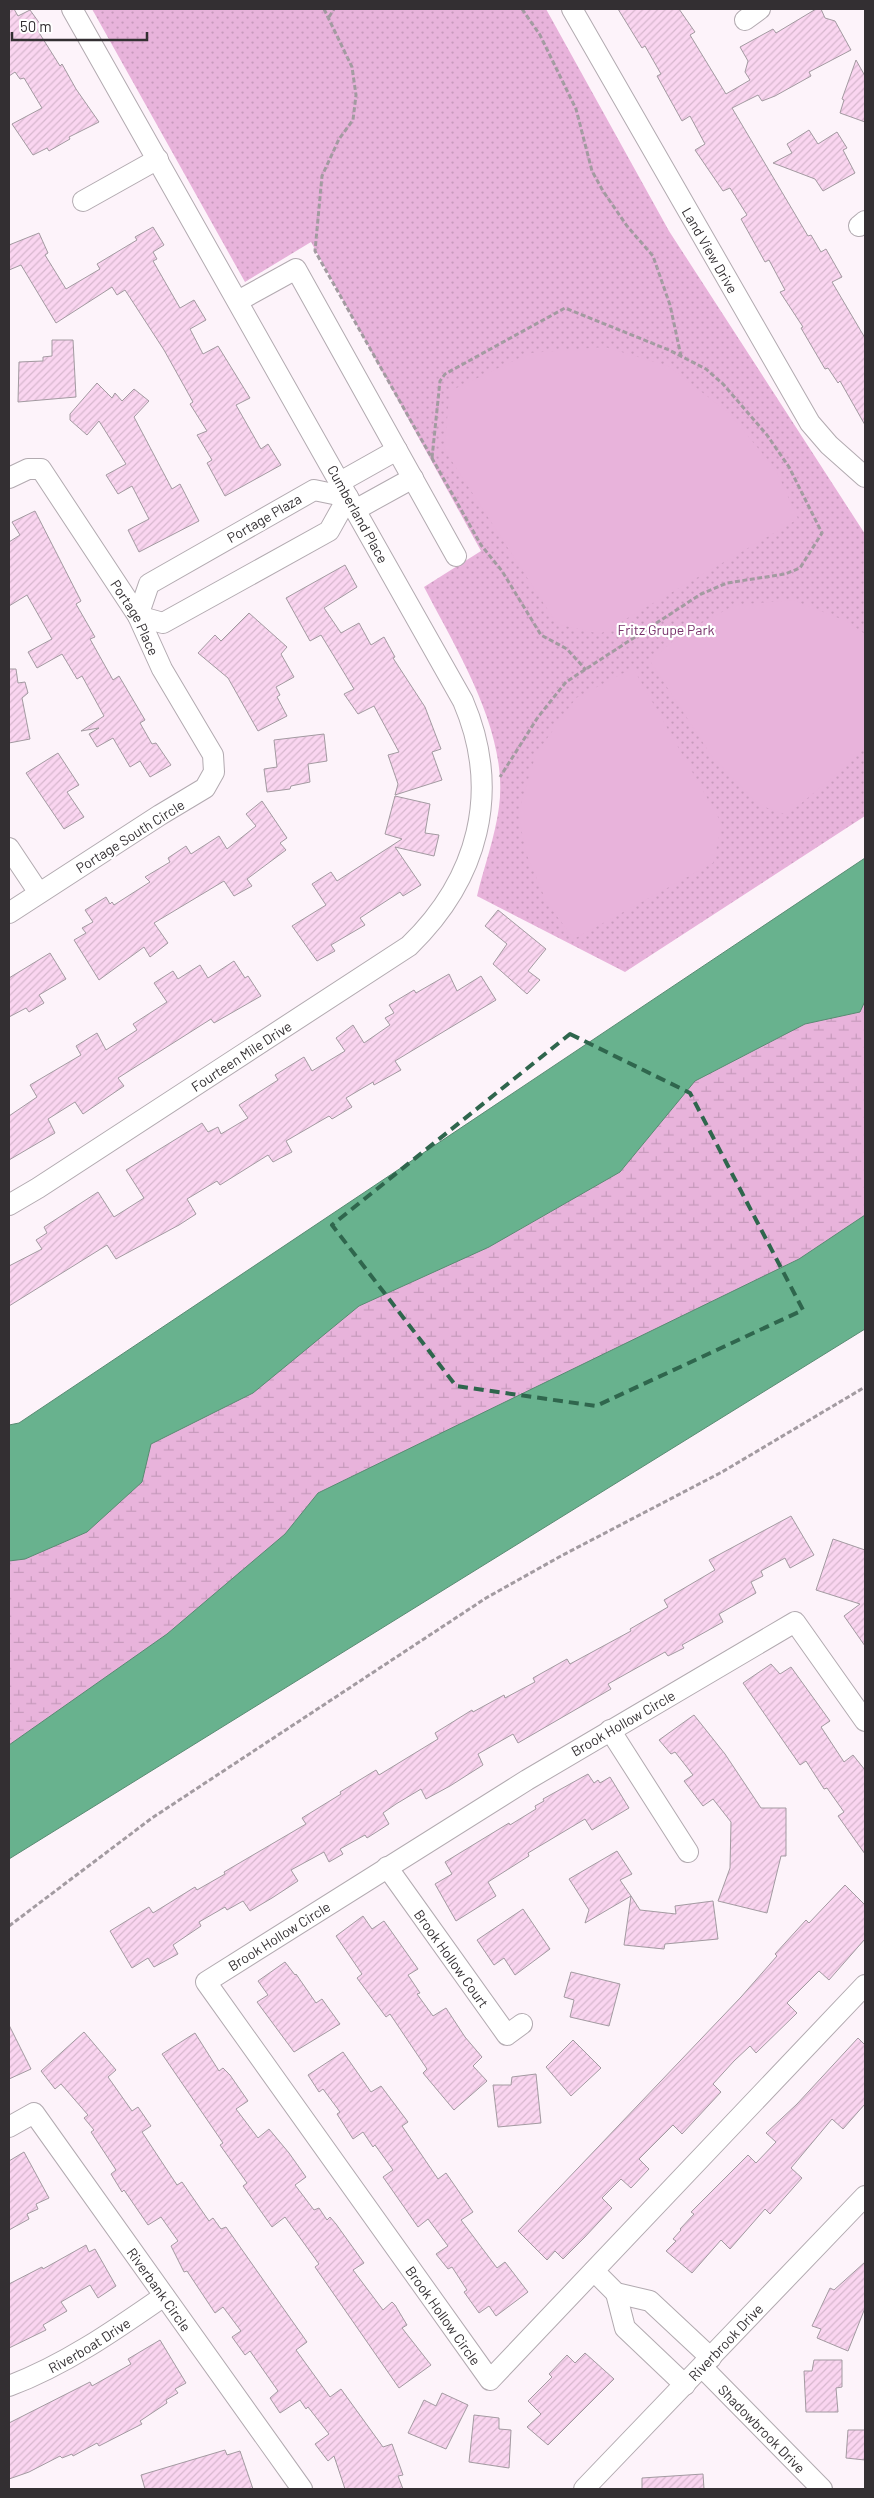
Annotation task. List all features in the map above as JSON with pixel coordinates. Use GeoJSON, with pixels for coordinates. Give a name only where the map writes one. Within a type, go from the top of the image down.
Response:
{"type":"FeatureCollection","features":[{"type":"Feature","properties":{"kind":"street","name":"Cumberland Place"},"geometry":{"type":"LineString","coordinates":[[72,9],[463,701],[478,744],[482,779],[476,836],[457,887]]}},
{"type":"Feature","properties":{"kind":"street","name":"Land View Drive"},"geometry":{"type":"LineString","coordinates":[[572,9],[810,423],[829,445],[865,477]]}},
{"type":"Feature","properties":{"kind":"street"},"geometry":{"type":"LineString","coordinates":[[83,201],[158,160]]}},
{"type":"Feature","properties":{"kind":"street"},"geometry":{"type":"LineString","coordinates":[[238,301],[296,268],[456,556]]}},
{"type":"Feature","properties":{"kind":"street"},"geometry":{"type":"LineString","coordinates":[[138,616],[163,623],[329,531],[348,496],[397,450]]}},
{"type":"Feature","properties":{"kind":"street","name":"Portage Place"},"geometry":{"type":"LineString","coordinates":[[9,478],[28,469],[41,469],[138,616],[162,669],[213,755],[214,772]]}},
{"type":"Feature","properties":{"kind":"street"},"geometry":{"type":"LineString","coordinates":[[348,496],[412,478]]}},
{"type":"Feature","properties":{"kind":"street","name":"Portage Plaza"},"geometry":{"type":"LineString","coordinates":[[138,616],[149,584],[314,490],[348,496]]}},
{"type":"Feature","properties":{"kind":"street","name":"Portage South Circle"},"geometry":{"type":"LineString","coordinates":[[9,913],[205,788],[214,772]]}},
{"type":"Feature","properties":{"kind":"street"},"geometry":{"type":"LineString","coordinates":[[9,848],[39,893]]}},
{"type":"Feature","properties":{"kind":"street","name":"Fourteen Mile Drive"},"geometry":{"type":"LineString","coordinates":[[9,1205],[46,1183],[409,946],[428,927],[457,887]]}},
{"type":"Feature","properties":{"kind":"street","name":"Brook Hollow Circle"},"geometry":{"type":"LineString","coordinates":[[865,1721],[795,1622],[610,1730],[387,1867],[206,1982],[490,2380],[865,1985]]}},
{"type":"Feature","properties":{"kind":"street"},"geometry":{"type":"LineString","coordinates":[[610,1730],[688,1852]]}},
{"type":"Feature","properties":{"kind":"street","name":"Brook Hollow Court"},"geometry":{"type":"LineString","coordinates":[[387,1867],[507,2035],[522,2024]]}},
{"type":"Feature","properties":{"kind":"street","name":"Riverbank Circle"},"geometry":{"type":"LineString","coordinates":[[9,2127],[34,2113],[302,2489]]}},
{"type":"Feature","properties":{"kind":"street","name":"Riverbrook Drive"},"geometry":{"type":"LineString","coordinates":[[584,2489],[707,2363],[865,2196]]}},
{"type":"Feature","properties":{"kind":"street"},"geometry":{"type":"LineString","coordinates":[[594,2271],[616,2293],[625,2328],[685,2385]]}},
{"type":"Feature","properties":{"kind":"street"},"geometry":{"type":"LineString","coordinates":[[616,2293],[650,2301],[707,2363]]}},
{"type":"Feature","properties":{"kind":"street","name":"Riverboat Drive"},"geometry":{"type":"LineString","coordinates":[[9,2386],[63,2361],[109,2334],[164,2296]]}},
{"type":"Feature","properties":{"kind":"street","name":"Shadowbrook Drive"},"geometry":{"type":"LineString","coordinates":[[707,2363],[822,2489]]}},
{"type":"Feature","properties":{"kind":"path"},"geometry":{"type":"LineString","coordinates":[[324,9],[352,67],[356,94],[353,120],[339,139],[322,176],[315,251],[481,544],[502,570],[541,635],[567,650],[586,670]]}},
{"type":"Feature","properties":{"kind":"path"},"geometry":{"type":"LineString","coordinates":[[329,17],[334,9]]}},
{"type":"Feature","properties":{"kind":"path"},"geometry":{"type":"LineString","coordinates":[[522,9],[540,36],[576,109],[592,171],[627,226],[653,256],[670,305],[681,356]]}},
{"type":"Feature","properties":{"kind":"path"},"geometry":{"type":"LineString","coordinates":[[432,458],[440,381],[445,374],[565,308],[681,356],[706,370],[723,384],[768,435],[789,467],[822,533],[800,568],[785,574],[727,583],[701,594],[566,682],[538,717],[502,775],[481,798]]}},
{"type":"Feature","properties":{"kind":"path"},"geometry":{"type":"LineString","coordinates":[[9,1926],[152,1818],[486,1598],[722,1472],[865,1387]]}},
{"type":"Feature","properties":{"kind":"highlighted area"},"geometry":{"type":"Polygon","coordinates":[[[570,1034],[690,1093],[803,1310],[596,1406],[456,1386],[332,1225],[570,1034]]]}},
{"type":"Feature","properties":{"kind":"green space","name":"Fritz Grupe Park"},"geometry":{"type":"Polygon","coordinates":[[[92,9],[546,9],[669,231],[865,534],[865,816],[625,972],[477,896],[499,807],[500,779],[496,750],[478,693],[424,587],[481,551],[311,242],[245,282],[92,9]]]}},
{"type":"Feature","properties":{"kind":"green space"},"geometry":{"type":"Polygon","coordinates":[[[605,347],[668,366],[729,413],[776,470],[798,519],[600,634],[557,624],[444,449],[450,391],[530,353],[605,347]]]}},
{"type":"Feature","properties":{"kind":"green space"},"geometry":{"type":"Polygon","coordinates":[[[793,600],[846,621],[865,634],[865,747],[844,768],[787,815],[759,805],[711,755],[650,661],[681,634],[735,605],[793,600]]]}},
{"type":"Feature","properties":{"kind":"green space"},"geometry":{"type":"Polygon","coordinates":[[[633,668],[722,824],[713,863],[574,939],[547,903],[526,853],[518,813],[536,754],[576,698],[633,668]]]}},
{"type":"Feature","properties":{"kind":"green space"},"geometry":{"type":"Polygon","coordinates":[[[865,958],[865,1239],[9,1766],[9,1516],[865,958]]]}},
{"type":"Feature","properties":{"kind":"shaded area"},"geometry":{"type":"Polygon","coordinates":[[[865,858],[865,1001],[860,1012],[805,1024],[695,1081],[620,1172],[489,1247],[359,1306],[253,1393],[151,1444],[142,1482],[87,1532],[25,1559],[9,1561],[9,1425],[19,1423],[865,858]]]}},
{"type":"Feature","properties":{"kind":"shaded area"},"geometry":{"type":"Polygon","coordinates":[[[865,1215],[865,1329],[9,1859],[9,1745],[167,1634],[285,1534],[318,1493],[799,1259],[865,1215]]]}},
{"type":"Feature","properties":{"kind":"building"},"geometry":{"type":"Polygon","coordinates":[[[9,9],[14,9],[18,16],[30,10],[43,28],[38,31],[60,66],[62,64],[76,89],[99,122],[69,137],[70,139],[49,151],[47,148],[33,155],[12,124],[42,108],[24,78],[20,79],[15,72],[9,76],[9,9]]]}},
{"type":"Feature","properties":{"kind":"building"},"geometry":{"type":"Polygon","coordinates":[[[618,9],[679,9],[695,32],[690,35],[726,94],[750,80],[745,72],[748,61],[740,47],[773,29],[776,33],[816,9],[821,9],[825,18],[835,21],[851,50],[809,72],[811,76],[775,96],[762,101],[758,95],[732,108],[808,236],[811,235],[821,252],[826,249],[842,277],[832,282],[865,338],[865,425],[840,381],[838,383],[828,368],[825,369],[801,328],[803,327],[780,292],[785,290],[769,260],[765,262],[741,219],[747,215],[730,188],[723,191],[695,150],[705,144],[690,116],[682,121],[657,76],[661,74],[645,46],[642,48],[618,9]]]}},
{"type":"Feature","properties":{"kind":"building"},"geometry":{"type":"Polygon","coordinates":[[[856,60],[865,76],[865,122],[840,113],[844,100],[842,99],[856,60]]]}},
{"type":"Feature","properties":{"kind":"building"},"geometry":{"type":"Polygon","coordinates":[[[809,130],[818,144],[837,132],[847,148],[843,150],[855,173],[823,191],[815,179],[773,163],[792,153],[787,144],[809,130]]]}},
{"type":"Feature","properties":{"kind":"building"},"geometry":{"type":"Polygon","coordinates":[[[153,227],[164,245],[153,252],[157,259],[153,261],[180,308],[194,300],[206,320],[190,329],[203,354],[218,346],[250,398],[236,405],[261,449],[268,444],[281,465],[225,496],[207,463],[212,460],[197,435],[207,431],[190,404],[193,402],[164,350],[125,290],[117,295],[112,287],[56,323],[21,265],[9,270],[9,245],[39,233],[48,253],[45,255],[66,289],[100,269],[97,264],[137,240],[135,237],[153,227]]]}},
{"type":"Feature","properties":{"kind":"building"},"geometry":{"type":"Polygon","coordinates":[[[52,340],[73,340],[76,397],[18,402],[19,362],[43,361],[43,357],[52,356],[52,340]]]}},
{"type":"Feature","properties":{"kind":"building"},"geometry":{"type":"Polygon","coordinates":[[[97,383],[112,398],[115,393],[122,401],[134,389],[149,401],[134,417],[172,489],[180,484],[199,521],[139,552],[128,530],[149,519],[132,486],[118,494],[106,475],[126,464],[99,421],[87,435],[70,420],[70,414],[97,383]]]}},
{"type":"Feature","properties":{"kind":"building"},"geometry":{"type":"Polygon","coordinates":[[[35,511],[81,601],[76,604],[95,637],[90,639],[113,680],[119,676],[145,720],[140,723],[152,744],[156,743],[171,765],[150,777],[140,761],[130,767],[113,738],[97,747],[89,734],[99,728],[81,731],[104,716],[82,676],[77,679],[62,654],[37,668],[28,652],[52,639],[27,595],[9,606],[9,542],[20,535],[12,522],[35,511]]]}},
{"type":"Feature","properties":{"kind":"building"},"geometry":{"type":"Polygon","coordinates":[[[345,565],[357,587],[324,608],[341,633],[359,623],[371,645],[384,637],[395,657],[393,658],[425,707],[441,749],[432,752],[442,780],[395,795],[398,784],[388,755],[399,752],[374,706],[358,714],[344,694],[354,689],[321,635],[310,641],[286,598],[345,565]]]}},
{"type":"Feature","properties":{"kind":"building"},"geometry":{"type":"Polygon","coordinates":[[[249,613],[287,647],[281,654],[294,677],[276,687],[280,695],[277,697],[287,716],[258,731],[228,678],[198,653],[215,635],[221,641],[249,613]]]}},
{"type":"Feature","properties":{"kind":"building"},"geometry":{"type":"Polygon","coordinates":[[[9,669],[16,669],[18,683],[25,682],[28,693],[22,698],[30,739],[9,743],[9,669]]]}},
{"type":"Feature","properties":{"kind":"building"},"geometry":{"type":"Polygon","coordinates":[[[324,734],[327,761],[308,764],[310,782],[291,786],[290,789],[267,792],[264,769],[277,767],[274,740],[324,734]]]}},
{"type":"Feature","properties":{"kind":"building"},"geometry":{"type":"Polygon","coordinates":[[[58,753],[79,785],[67,792],[84,817],[64,829],[26,773],[58,753]]]}},
{"type":"Feature","properties":{"kind":"building"},"geometry":{"type":"Polygon","coordinates":[[[395,796],[430,804],[425,833],[439,835],[434,856],[395,847],[421,885],[403,896],[400,892],[360,918],[365,925],[331,945],[335,951],[317,961],[292,926],[326,905],[312,884],[331,872],[337,881],[402,839],[385,834],[395,796]]]}},
{"type":"Feature","properties":{"kind":"building"},"geometry":{"type":"Polygon","coordinates":[[[262,801],[287,838],[280,843],[286,850],[247,879],[252,886],[234,896],[224,881],[154,923],[168,943],[150,957],[144,947],[99,980],[74,940],[86,933],[82,928],[93,922],[85,910],[106,897],[110,904],[112,902],[114,905],[150,882],[145,877],[170,862],[168,858],[186,846],[191,854],[219,836],[227,849],[256,826],[246,814],[262,801]]]}},
{"type":"Feature","properties":{"kind":"building"},"geometry":{"type":"Polygon","coordinates":[[[498,910],[546,949],[528,971],[540,980],[527,994],[493,964],[507,944],[485,926],[498,910]]]}},
{"type":"Feature","properties":{"kind":"building"},"geometry":{"type":"Polygon","coordinates":[[[50,953],[66,979],[39,995],[44,1003],[29,1012],[26,1008],[9,1017],[9,978],[50,953]]]}},
{"type":"Feature","properties":{"kind":"building"},"geometry":{"type":"Polygon","coordinates":[[[234,961],[245,978],[248,976],[261,996],[214,1023],[211,1019],[118,1078],[124,1086],[83,1114],[75,1102],[48,1119],[55,1133],[9,1160],[9,1116],[37,1097],[30,1085],[81,1055],[76,1046],[97,1033],[106,1050],[137,1030],[133,1024],[167,1002],[154,983],[173,971],[178,979],[200,965],[208,978],[234,961]]]}},
{"type":"Feature","properties":{"kind":"building"},"geometry":{"type":"Polygon","coordinates":[[[449,974],[457,991],[481,976],[496,1000],[395,1061],[401,1070],[374,1085],[373,1082],[346,1098],[352,1107],[332,1119],[329,1116],[286,1141],[292,1152],[273,1162],[268,1155],[220,1185],[217,1181],[187,1199],[196,1214],[179,1225],[116,1259],[107,1245],[9,1306],[9,1266],[42,1249],[36,1240],[47,1233],[44,1227],[98,1192],[114,1217],[144,1198],[126,1170],[202,1123],[208,1132],[218,1127],[221,1134],[248,1118],[239,1105],[278,1080],[275,1075],[304,1057],[312,1071],[345,1051],[336,1038],[353,1025],[364,1043],[390,1025],[385,1018],[394,1013],[389,1005],[414,990],[416,993],[449,974]]]}},
{"type":"Feature","properties":{"kind":"building"},"geometry":{"type":"Polygon","coordinates":[[[791,1516],[814,1555],[790,1568],[785,1558],[761,1571],[763,1576],[751,1582],[756,1593],[719,1614],[723,1622],[682,1645],[684,1648],[668,1656],[665,1652],[608,1684],[611,1689],[518,1743],[513,1734],[478,1754],[483,1765],[450,1786],[426,1799],[421,1789],[396,1804],[383,1813],[389,1824],[367,1838],[365,1835],[340,1849],[343,1854],[329,1862],[324,1852],[291,1870],[298,1881],[250,1911],[243,1901],[227,1910],[225,1907],[199,1922],[201,1926],[173,1945],[178,1954],[154,1967],[148,1958],[132,1968],[110,1931],[149,1907],[153,1913],[195,1887],[197,1890],[225,1874],[224,1872],[306,1824],[302,1818],[341,1794],[340,1792],[376,1770],[379,1775],[438,1739],[435,1733],[472,1710],[473,1712],[504,1695],[505,1698],[535,1682],[533,1678],[567,1659],[570,1664],[631,1631],[630,1629],[668,1607],[664,1600],[715,1570],[709,1560],[791,1516]]]}},
{"type":"Feature","properties":{"kind":"building"},"geometry":{"type":"Polygon","coordinates":[[[833,1539],[865,1550],[865,1646],[844,1616],[860,1604],[816,1590],[833,1539]]]}},
{"type":"Feature","properties":{"kind":"building"},"geometry":{"type":"Polygon","coordinates":[[[771,1664],[780,1674],[791,1667],[830,1721],[821,1727],[844,1762],[853,1755],[865,1770],[865,1854],[838,1816],[844,1812],[827,1788],[824,1789],[806,1761],[800,1765],[743,1683],[771,1664]]]}},
{"type":"Feature","properties":{"kind":"building"},"geometry":{"type":"Polygon","coordinates":[[[694,1715],[725,1754],[761,1808],[786,1808],[786,1856],[781,1856],[767,1913],[718,1901],[730,1868],[731,1822],[713,1799],[703,1806],[684,1781],[693,1775],[675,1752],[671,1754],[659,1740],[694,1715]]]}},
{"type":"Feature","properties":{"kind":"building"},"geometry":{"type":"Polygon","coordinates":[[[588,1774],[594,1783],[598,1780],[600,1783],[610,1777],[629,1808],[592,1830],[585,1819],[528,1853],[529,1856],[488,1882],[496,1896],[456,1921],[435,1884],[452,1874],[445,1862],[536,1809],[535,1806],[544,1801],[543,1799],[588,1774]]]}},
{"type":"Feature","properties":{"kind":"building"},"geometry":{"type":"Polygon","coordinates":[[[617,1851],[632,1874],[620,1880],[631,1896],[585,1923],[589,1910],[569,1879],[617,1851]]]}},
{"type":"Feature","properties":{"kind":"building"},"geometry":{"type":"Polygon","coordinates":[[[845,1885],[865,1905],[865,1939],[829,1980],[819,1971],[787,2003],[797,2013],[756,2053],[750,2046],[734,2061],[713,2084],[721,2092],[682,2134],[673,2125],[639,2159],[649,2169],[631,2188],[621,2179],[602,2198],[612,2208],[584,2238],[563,2259],[555,2251],[547,2260],[518,2231],[741,1997],[777,1956],[775,1954],[806,1920],[809,1923],[845,1885]]]}},
{"type":"Feature","properties":{"kind":"building"},"geometry":{"type":"Polygon","coordinates":[[[631,1896],[640,1910],[676,1914],[675,1906],[713,1901],[718,1939],[665,1944],[664,1949],[624,1945],[631,1896]]]}},
{"type":"Feature","properties":{"kind":"building"},"geometry":{"type":"Polygon","coordinates":[[[523,1909],[550,1949],[515,1975],[504,1958],[494,1965],[477,1940],[523,1909]]]}},
{"type":"Feature","properties":{"kind":"building"},"geometry":{"type":"Polygon","coordinates":[[[363,1916],[372,1929],[384,1921],[418,1969],[408,1975],[420,1993],[417,1994],[433,2016],[446,2008],[465,2037],[482,2057],[473,2066],[487,2081],[454,2110],[423,2073],[427,2069],[390,2014],[386,2017],[357,1978],[362,1974],[336,1936],[363,1916]]]}},
{"type":"Feature","properties":{"kind":"building"},"geometry":{"type":"Polygon","coordinates":[[[285,1962],[296,1974],[316,2003],[322,1999],[340,2024],[294,2052],[257,2002],[268,1995],[258,1981],[285,1962]]]}},
{"type":"Feature","properties":{"kind":"building"},"geometry":{"type":"Polygon","coordinates":[[[571,1972],[620,1984],[609,2026],[570,2017],[574,2000],[564,1997],[571,1972]]]}},
{"type":"Feature","properties":{"kind":"building"},"geometry":{"type":"Polygon","coordinates":[[[9,2025],[31,2069],[9,2079],[9,2025]]]}},
{"type":"Feature","properties":{"kind":"building"},"geometry":{"type":"Polygon","coordinates":[[[84,2032],[116,2070],[108,2077],[132,2111],[138,2107],[151,2126],[142,2132],[177,2185],[182,2182],[209,2221],[213,2218],[221,2229],[226,2227],[307,2342],[296,2350],[330,2397],[341,2389],[383,2447],[392,2444],[403,2475],[398,2476],[403,2489],[345,2489],[334,2456],[328,2461],[315,2444],[329,2434],[308,2407],[306,2409],[300,2400],[280,2413],[270,2398],[278,2391],[250,2351],[245,2355],[232,2337],[241,2331],[223,2307],[215,2313],[187,2271],[184,2272],[171,2246],[178,2241],[161,2217],[148,2225],[124,2190],[122,2192],[111,2174],[116,2170],[91,2132],[94,2130],[84,2118],[88,2115],[61,2084],[55,2089],[41,2071],[84,2032]]]}},
{"type":"Feature","properties":{"kind":"building"},"geometry":{"type":"Polygon","coordinates":[[[195,2033],[219,2071],[223,2068],[230,2075],[248,2101],[236,2109],[258,2138],[269,2129],[289,2153],[306,2177],[295,2185],[314,2210],[319,2208],[327,2220],[330,2217],[336,2224],[364,2263],[353,2270],[383,2310],[392,2302],[395,2305],[407,2325],[402,2328],[431,2365],[399,2388],[315,2267],[319,2264],[285,2217],[272,2227],[243,2186],[247,2183],[220,2145],[223,2143],[162,2054],[195,2033]]]}},
{"type":"Feature","properties":{"kind":"building"},"geometry":{"type":"Polygon","coordinates":[[[858,2038],[865,2045],[865,2104],[843,2129],[832,2119],[791,2168],[802,2178],[770,2214],[765,2209],[730,2249],[721,2240],[692,2273],[666,2251],[676,2241],[673,2239],[680,2229],[694,2214],[691,2212],[748,2155],[756,2163],[776,2142],[766,2133],[797,2104],[858,2038]]]}},
{"type":"Feature","properties":{"kind":"building"},"geometry":{"type":"Polygon","coordinates":[[[573,2040],[601,2068],[571,2096],[546,2067],[573,2040]]]}},
{"type":"Feature","properties":{"kind":"building"},"geometry":{"type":"Polygon","coordinates":[[[343,2052],[371,2092],[381,2086],[408,2122],[402,2126],[438,2179],[446,2173],[473,2212],[461,2220],[497,2268],[505,2262],[528,2292],[496,2316],[489,2306],[479,2313],[464,2292],[467,2290],[452,2267],[448,2269],[436,2254],[448,2246],[428,2219],[418,2227],[383,2177],[393,2170],[375,2145],[373,2147],[363,2132],[353,2139],[337,2114],[340,2112],[323,2089],[319,2092],[308,2075],[343,2052]]]}},
{"type":"Feature","properties":{"kind":"building"},"geometry":{"type":"Polygon","coordinates":[[[536,2074],[541,2123],[498,2127],[493,2085],[511,2085],[512,2077],[536,2074]]]}},
{"type":"Feature","properties":{"kind":"building"},"geometry":{"type":"Polygon","coordinates":[[[24,2152],[49,2198],[36,2204],[38,2209],[27,2214],[29,2219],[9,2230],[9,2161],[24,2152]]]}},
{"type":"Feature","properties":{"kind":"building"},"geometry":{"type":"Polygon","coordinates":[[[86,2245],[89,2252],[95,2249],[116,2286],[98,2298],[90,2285],[61,2302],[67,2311],[43,2325],[46,2330],[9,2348],[9,2284],[42,2267],[43,2269],[86,2245]]]}},
{"type":"Feature","properties":{"kind":"building"},"geometry":{"type":"Polygon","coordinates":[[[865,2262],[865,2308],[848,2351],[817,2338],[821,2329],[812,2326],[830,2288],[834,2290],[865,2262]]]}},
{"type":"Feature","properties":{"kind":"building"},"geometry":{"type":"Polygon","coordinates":[[[160,2340],[186,2383],[175,2389],[178,2393],[166,2400],[167,2403],[140,2421],[142,2424],[99,2446],[97,2443],[73,2456],[72,2454],[62,2458],[60,2456],[29,2472],[9,2479],[9,2423],[90,2382],[92,2386],[131,2364],[128,2359],[160,2340]]]}},
{"type":"Feature","properties":{"kind":"building"},"geometry":{"type":"Polygon","coordinates":[[[585,2353],[614,2379],[548,2445],[527,2427],[541,2414],[528,2401],[552,2377],[549,2374],[567,2355],[575,2363],[585,2353]]]}},
{"type":"Feature","properties":{"kind":"building"},"geometry":{"type":"Polygon","coordinates":[[[814,2360],[842,2360],[842,2387],[836,2388],[838,2412],[806,2412],[804,2371],[812,2371],[814,2360]]]}},
{"type":"Feature","properties":{"kind":"building"},"geometry":{"type":"Polygon","coordinates":[[[442,2393],[468,2405],[446,2449],[408,2433],[424,2400],[436,2406],[442,2393]]]}},
{"type":"Feature","properties":{"kind":"building"},"geometry":{"type":"Polygon","coordinates":[[[474,2415],[499,2418],[499,2429],[511,2430],[509,2468],[469,2462],[474,2415]]]}},
{"type":"Feature","properties":{"kind":"building"},"geometry":{"type":"Polygon","coordinates":[[[848,2430],[865,2430],[865,2460],[846,2458],[848,2430]]]}},
{"type":"Feature","properties":{"kind":"building"},"geometry":{"type":"Polygon","coordinates":[[[225,2450],[227,2455],[240,2451],[253,2489],[145,2489],[141,2475],[225,2450]]]}},
{"type":"Feature","properties":{"kind":"building"},"geometry":{"type":"Polygon","coordinates":[[[703,2474],[704,2489],[642,2489],[642,2478],[703,2474]]]}}]}
